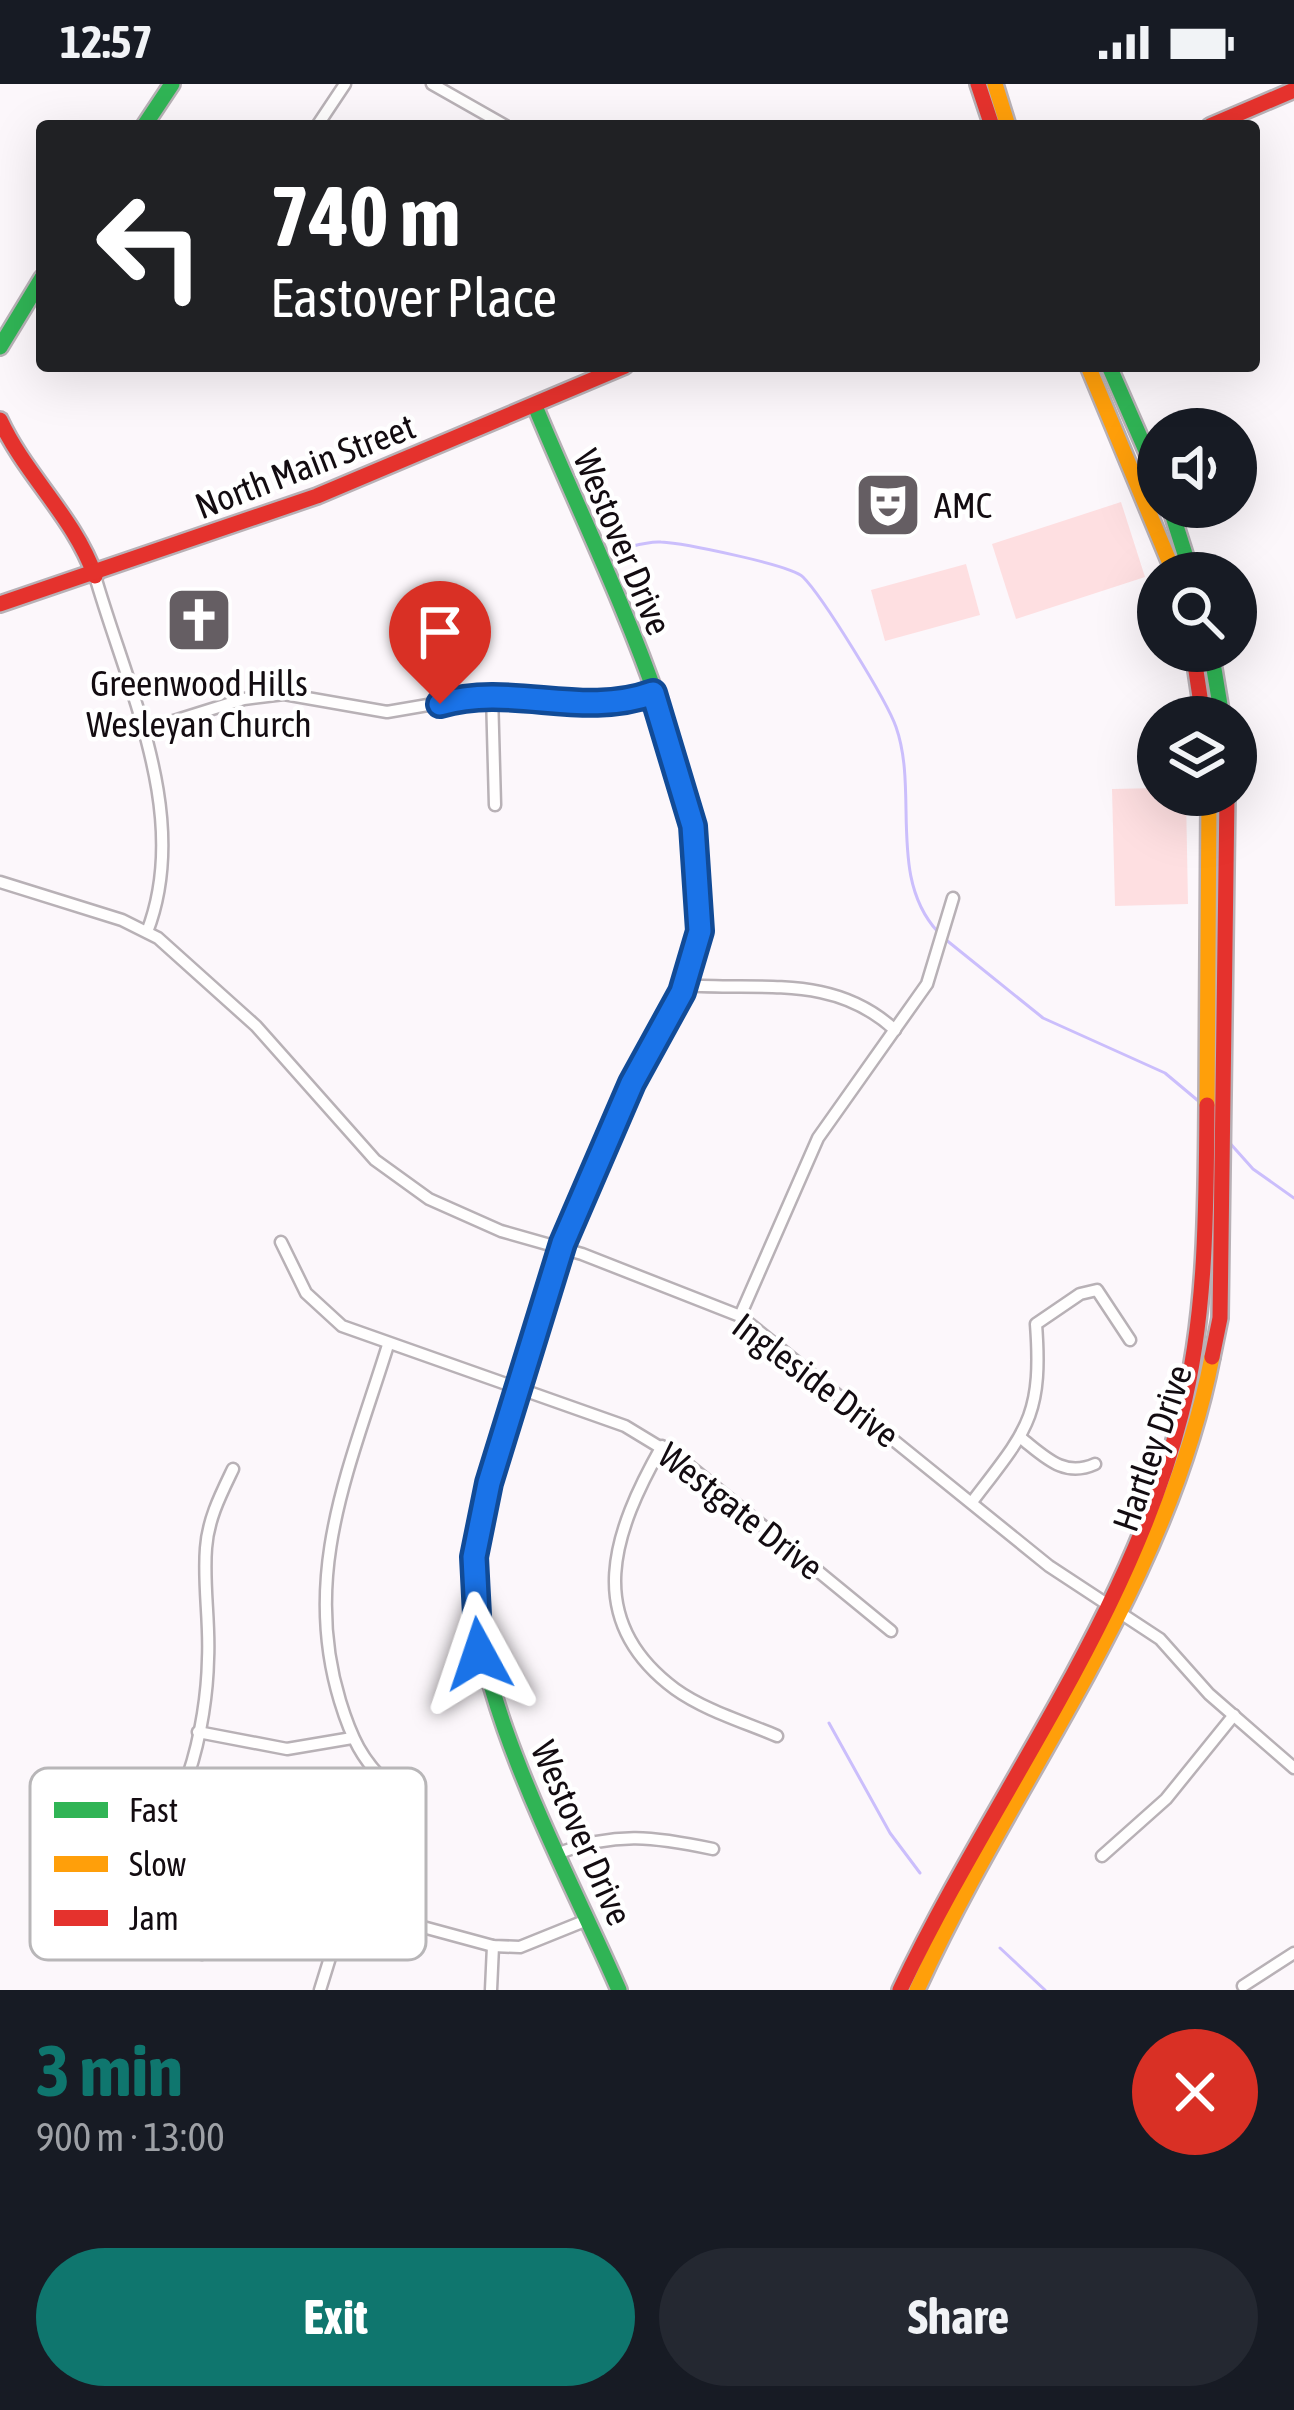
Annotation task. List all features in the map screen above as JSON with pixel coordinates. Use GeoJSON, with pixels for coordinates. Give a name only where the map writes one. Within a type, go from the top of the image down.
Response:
{"type":"FeatureCollection","features":[{"type":"Feature","properties":{"kind":"street"},"geometry":{"type":"LineString","coordinates":[[148,120],[172,84]]}},
{"type":"Feature","properties":{"kind":"street"},"geometry":{"type":"LineString","coordinates":[[321,120],[345,84]]}},
{"type":"Feature","properties":{"kind":"street"},"geometry":{"type":"LineString","coordinates":[[433,84],[496,120]]}},
{"type":"Feature","properties":{"kind":"street"},"geometry":{"type":"LineString","coordinates":[[978,84],[990,120]]}},
{"type":"Feature","properties":{"kind":"street"},"geometry":{"type":"LineString","coordinates":[[995,84],[1006,120]]}},
{"type":"Feature","properties":{"kind":"street"},"geometry":{"type":"LineString","coordinates":[[1223,120],[1294,90]]}},
{"type":"Feature","properties":{"kind":"street"},"geometry":{"type":"LineString","coordinates":[[0,347],[36,288]]}},
{"type":"Feature","properties":{"kind":"street","name":"North Main Street"},"geometry":{"type":"LineString","coordinates":[[0,604],[94,576],[381,472],[612,372]]}},
{"type":"Feature","properties":{"kind":"street"},"geometry":{"type":"LineString","coordinates":[[1090,372],[1165,552]]}},
{"type":"Feature","properties":{"kind":"street"},"geometry":{"type":"LineString","coordinates":[[1112,372],[1137,430]]}},
{"type":"Feature","properties":{"kind":"street","name":"Westover Drive"},"geometry":{"type":"LineString","coordinates":[[535,406],[682,774],[699,869],[700,931],[685,986],[632,1083],[561,1250],[482,1508],[474,1610],[486,1682],[620,1990]]}},
{"type":"Feature","properties":{"kind":"street"},"geometry":{"type":"LineString","coordinates":[[0,420],[16,451],[69,515],[94,576],[142,731],[162,824],[160,888],[148,932]]}},
{"type":"Feature","properties":{"kind":"street"},"geometry":{"type":"LineString","coordinates":[[142,731],[270,695],[387,712],[492,694],[596,707],[653,693]]}},
{"type":"Feature","properties":{"kind":"street"},"geometry":{"type":"LineString","coordinates":[[492,694],[494,805]]}},
{"type":"Feature","properties":{"kind":"street","name":"Hartley Drive"},"geometry":{"type":"LineString","coordinates":[[900,1990],[930,1926],[1067,1687],[1169,1460],[1188,1395],[1205,1280],[1209,816]]}},
{"type":"Feature","properties":{"kind":"street","name":"Hartley Drive"},"geometry":{"type":"LineString","coordinates":[[917,1990],[955,1906],[1053,1743],[1123,1613],[1200,1420],[1220,1318],[1227,816]]}},
{"type":"Feature","properties":{"kind":"street","name":"Ingleside Drive"},"geometry":{"type":"LineString","coordinates":[[0,882],[148,932],[256,1026],[357,1142],[396,1177],[467,1218],[740,1316],[1049,1566],[1160,1639],[1294,1768]]}},
{"type":"Feature","properties":{"kind":"street"},"geometry":{"type":"LineString","coordinates":[[740,1316],[818,1138],[934,971],[953,898]]}},
{"type":"Feature","properties":{"kind":"street"},"geometry":{"type":"LineString","coordinates":[[685,986],[825,990],[864,1005],[895,1030]]}},
{"type":"Feature","properties":{"kind":"street","name":"Westgate Drive"},"geometry":{"type":"LineString","coordinates":[[281,1242],[306,1293],[342,1327],[626,1426],[662,1446],[891,1631]]}},
{"type":"Feature","properties":{"kind":"street"},"geometry":{"type":"LineString","coordinates":[[972,1502],[1021,1438],[1037,1402],[1036,1324],[1081,1294],[1097,1290],[1130,1340]]}},
{"type":"Feature","properties":{"kind":"street"},"geometry":{"type":"LineString","coordinates":[[369,1768],[352,1738],[326,1648],[324,1580],[332,1527],[388,1345]]}},
{"type":"Feature","properties":{"kind":"street"},"geometry":{"type":"LineString","coordinates":[[1021,1438],[1062,1468],[1079,1470],[1095,1464]]}},
{"type":"Feature","properties":{"kind":"street"},"geometry":{"type":"LineString","coordinates":[[662,1446],[616,1544],[614,1589],[622,1621],[640,1654],[679,1692],[777,1736]]}},
{"type":"Feature","properties":{"kind":"street"},"geometry":{"type":"LineString","coordinates":[[187,1768],[208,1666],[206,1546],[213,1509],[233,1469]]}},
{"type":"Feature","properties":{"kind":"street"},"geometry":{"type":"LineString","coordinates":[[1102,1856],[1166,1799],[1234,1715]]}},
{"type":"Feature","properties":{"kind":"street"},"geometry":{"type":"LineString","coordinates":[[198,1732],[287,1749],[352,1738]]}},
{"type":"Feature","properties":{"kind":"street"},"geometry":{"type":"LineString","coordinates":[[559,1853],[612,1836],[646,1835],[713,1849]]}},
{"type":"Feature","properties":{"kind":"street"},"geometry":{"type":"LineString","coordinates":[[426,1928],[493,1946],[520,1947],[587,1920]]}},
{"type":"Feature","properties":{"kind":"street"},"geometry":{"type":"LineString","coordinates":[[491,1990],[493,1946]]}},
{"type":"Feature","properties":{"kind":"street"},"geometry":{"type":"LineString","coordinates":[[1244,1986],[1294,1953]]}},
{"type":"Feature","properties":{"kind":"street"},"geometry":{"type":"LineString","coordinates":[[320,1990],[329,1960]]}},
{"type":"Feature","properties":{"kind":"shaded area"},"geometry":{"type":"Polygon","coordinates":[[[1121,502],[1137,552],[1137,580],[1016,619],[992,544],[1121,502]]]}},
{"type":"Feature","properties":{"kind":"shaded area"},"geometry":{"type":"Polygon","coordinates":[[[966,564],[980,615],[885,641],[871,590],[966,564]]]}},
{"type":"Feature","properties":{"kind":"shaded area"},"geometry":{"type":"Polygon","coordinates":[[[1137,788],[1137,816],[1186,816],[1188,904],[1115,906],[1112,789],[1137,788]]]}},
{"type":"Feature","properties":{"kind":"waterway"},"geometry":{"type":"LineString","coordinates":[[625,548],[657,542],[712,550],[794,572],[812,588],[868,673],[896,727],[913,886],[938,932]]}},
{"type":"Feature","properties":{"kind":"waterway"},"geometry":{"type":"LineString","coordinates":[[945,939],[1043,1018],[1165,1073],[1202,1104]]}},
{"type":"Feature","properties":{"kind":"waterway"},"geometry":{"type":"LineString","coordinates":[[1228,1141],[1253,1169],[1294,1198]]}},
{"type":"Feature","properties":{"kind":"waterway"},"geometry":{"type":"LineString","coordinates":[[829,1723],[890,1833],[920,1873]]}},
{"type":"Feature","properties":{"kind":"waterway"},"geometry":{"type":"LineString","coordinates":[[1000,1948],[1045,1990]]}},
{"type":"Feature","properties":{"kind":"traffic: fast"},"geometry":{"type":"LineString","coordinates":[[148,120],[172,84]]}},
{"type":"Feature","properties":{"kind":"traffic: fast"},"geometry":{"type":"LineString","coordinates":[[0,347],[36,288]]}},
{"type":"Feature","properties":{"kind":"traffic: fast"},"geometry":{"type":"LineString","coordinates":[[1112,372],[1137,430]]}},
{"type":"Feature","properties":{"kind":"traffic: fast"},"geometry":{"type":"LineString","coordinates":[[535,406],[663,717],[695,845],[701,908]]}},
{"type":"Feature","properties":{"kind":"traffic: fast"},"geometry":{"type":"LineString","coordinates":[[1177,528],[1184,552]]}},
{"type":"Feature","properties":{"kind":"traffic: fast"},"geometry":{"type":"LineString","coordinates":[[1214,672],[1218,696]]}},
{"type":"Feature","properties":{"kind":"traffic: fast"},"geometry":{"type":"LineString","coordinates":[[516,1395],[480,1515],[474,1556],[475,1607],[501,1718],[547,1834],[619,1990]]}},
{"type":"Feature","properties":{"kind":"traffic: slow"},"geometry":{"type":"LineString","coordinates":[[995,84],[1006,120]]}},
{"type":"Feature","properties":{"kind":"traffic: slow"},"geometry":{"type":"LineString","coordinates":[[1090,372],[1165,552]]}},
{"type":"Feature","properties":{"kind":"traffic: slow"},"geometry":{"type":"LineString","coordinates":[[1207,1105],[1209,816]]}},
{"type":"Feature","properties":{"kind":"traffic: slow"},"geometry":{"type":"LineString","coordinates":[[917,1990],[955,1911],[1124,1603],[1190,1442],[1212,1357]]}},
{"type":"Feature","properties":{"kind":"traffic: jam"},"geometry":{"type":"LineString","coordinates":[[978,84],[990,120]]}},
{"type":"Feature","properties":{"kind":"traffic: jam"},"geometry":{"type":"LineString","coordinates":[[1224,120],[1294,90]]}},
{"type":"Feature","properties":{"kind":"traffic: jam"},"geometry":{"type":"LineString","coordinates":[[0,604],[317,496],[611,372]]}},
{"type":"Feature","properties":{"kind":"traffic: jam"},"geometry":{"type":"LineString","coordinates":[[0,420],[75,535],[95,576]]}},
{"type":"Feature","properties":{"kind":"traffic: jam"},"geometry":{"type":"LineString","coordinates":[[1196,672],[1200,696]]}},
{"type":"Feature","properties":{"kind":"traffic: jam"},"geometry":{"type":"LineString","coordinates":[[1212,1357],[1220,1318],[1227,816]]}},
{"type":"Feature","properties":{"kind":"traffic: jam"},"geometry":{"type":"LineString","coordinates":[[516,1395],[594,1175],[680,987],[701,908]]}},
{"type":"Feature","properties":{"kind":"traffic: jam"},"geometry":{"type":"LineString","coordinates":[[900,1990],[1093,1637],[1157,1491],[1181,1415],[1196,1338],[1207,1105]]}},
{"type":"Feature","properties":{"kind":"place","name":"AMC"},"geometry":{"type":"Point","coordinates":[888,505]}},
{"type":"Feature","properties":{"kind":"place","name":"Greenwood Hills Wesleyan Church"},"geometry":{"type":"Point","coordinates":[199,620]}},
{"type":"Feature","properties":{"kind":"route"},"geometry":{"type":"LineString","coordinates":[[440,704],[510,694],[596,707],[653,693],[682,774],[701,905],[700,931],[682,992],[632,1083],[563,1243],[489,1483],[474,1557],[479,1654]]}}]}
